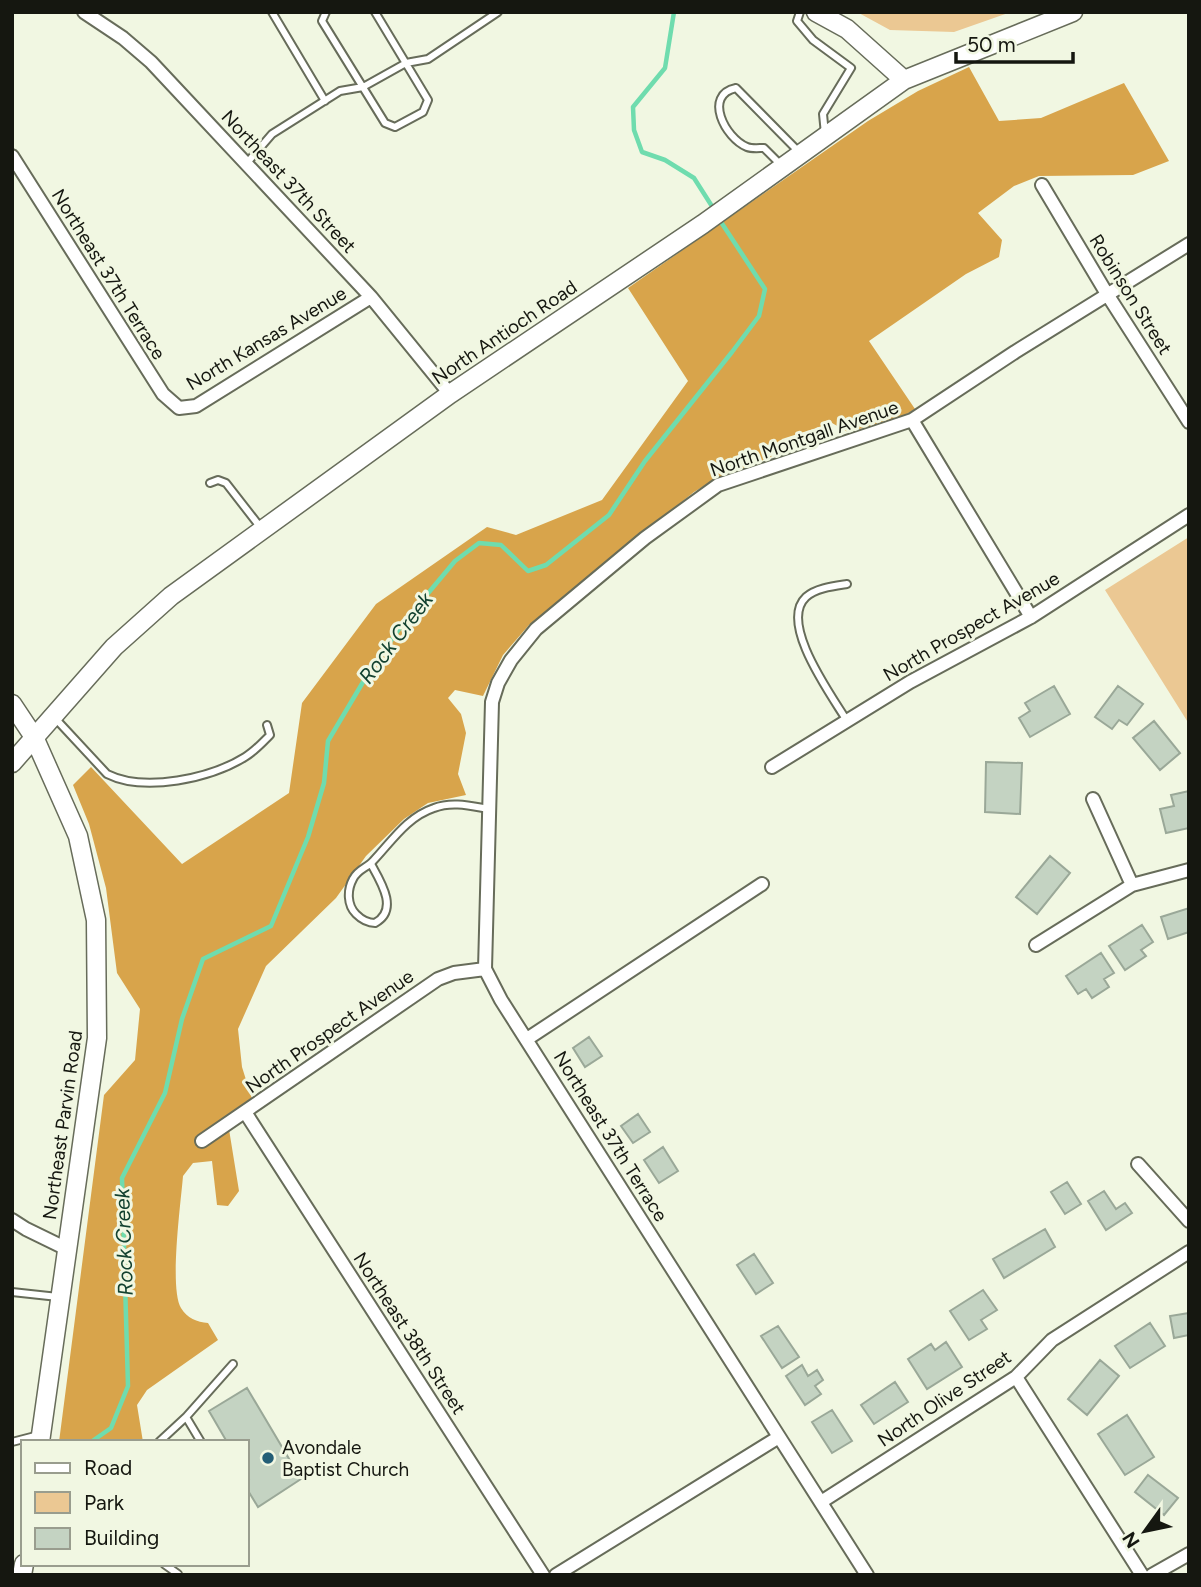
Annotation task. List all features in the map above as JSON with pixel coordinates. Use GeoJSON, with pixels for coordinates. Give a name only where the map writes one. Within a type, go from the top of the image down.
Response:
{"type":"FeatureCollection","features":[{"type":"Feature","properties":{"kind":"street","name":"Northeast 37th Street"},"geometry":{"type":"LineString","coordinates":[[84,12],[123,38],[151,62],[371,297],[450,394]]}},
{"type":"Feature","properties":{"kind":"street"},"geometry":{"type":"LineString","coordinates":[[816,12],[847,29],[904,80]]}},
{"type":"Feature","properties":{"kind":"street","name":"North Antioch Road"},"geometry":{"type":"LineString","coordinates":[[12,763],[114,647],[170,596],[450,394],[703,224],[904,80],[1055,16],[1073,12]]}},
{"type":"Feature","properties":{"kind":"street","name":"Northeast 37th Terrace"},"geometry":{"type":"LineString","coordinates":[[12,156],[163,394],[179,408]]}},
{"type":"Feature","properties":{"kind":"street","name":"Robinson Street"},"geometry":{"type":"LineString","coordinates":[[1042,185],[1107,294],[1189,422]]}},
{"type":"Feature","properties":{"kind":"street","name":"North Montgall Avenue"},"geometry":{"type":"LineString","coordinates":[[504,673],[536,629],[645,538],[718,485],[912,420],[1189,244]]}},
{"type":"Feature","properties":{"kind":"street","name":"North Kansas Avenue"},"geometry":{"type":"LineString","coordinates":[[179,408],[195,406],[371,297]]}},
{"type":"Feature","properties":{"kind":"street"},"geometry":{"type":"LineString","coordinates":[[912,420],[1031,617]]}},
{"type":"Feature","properties":{"kind":"street","name":"North Prospect Avenue"},"geometry":{"type":"LineString","coordinates":[[772,767],[910,682],[1031,617],[1189,515]]}},
{"type":"Feature","properties":{"kind":"street","name":"Northeast 37th Terrace"},"geometry":{"type":"LineString","coordinates":[[504,673],[492,702],[485,969],[501,999],[867,1575]]}},
{"type":"Feature","properties":{"kind":"street","name":"Northeast Parvin Road"},"geometry":{"type":"LineString","coordinates":[[12,704],[34,737],[78,836],[96,920],[97,1038],[40,1438]]}},
{"type":"Feature","properties":{"kind":"street"},"geometry":{"type":"LineString","coordinates":[[1093,799],[1132,885]]}},
{"type":"Feature","properties":{"kind":"street"},"geometry":{"type":"LineString","coordinates":[[1036,945],[1132,885],[1189,870]]}},
{"type":"Feature","properties":{"kind":"street"},"geometry":{"type":"LineString","coordinates":[[527,1039],[762,884]]}},
{"type":"Feature","properties":{"kind":"street","name":"North Prospect Avenue"},"geometry":{"type":"LineString","coordinates":[[202,1141],[438,979],[454,973],[485,969]]}},
{"type":"Feature","properties":{"kind":"street","name":"Northeast 38th Street"},"geometry":{"type":"LineString","coordinates":[[245,1112],[543,1575]]}},
{"type":"Feature","properties":{"kind":"street"},"geometry":{"type":"LineString","coordinates":[[1138,1164],[1189,1221]]}},
{"type":"Feature","properties":{"kind":"street"},"geometry":{"type":"LineString","coordinates":[[12,1220],[67,1249]]}},
{"type":"Feature","properties":{"kind":"street","name":"North Olive Street"},"geometry":{"type":"LineString","coordinates":[[821,1502],[1016,1377],[1052,1340],[1189,1252]]}},
{"type":"Feature","properties":{"kind":"street"},"geometry":{"type":"LineString","coordinates":[[1016,1377],[1142,1575]]}},
{"type":"Feature","properties":{"kind":"street"},"geometry":{"type":"LineString","coordinates":[[556,1575],[779,1437]]}},
{"type":"Feature","properties":{"kind":"street"},"geometry":{"type":"LineString","coordinates":[[1152,1575],[1189,1553]]}},
{"type":"Feature","properties":{"kind":"lane"},"geometry":{"type":"LineString","coordinates":[[272,12],[325,101]]}},
{"type":"Feature","properties":{"kind":"lane"},"geometry":{"type":"LineString","coordinates":[[326,12],[322,21],[385,123],[395,127],[423,112],[428,100],[375,12]]}},
{"type":"Feature","properties":{"kind":"lane"},"geometry":{"type":"LineString","coordinates":[[246,164],[272,134],[340,91],[363,87],[406,64],[428,59],[498,12]]}},
{"type":"Feature","properties":{"kind":"lane"},"geometry":{"type":"LineString","coordinates":[[800,12],[797,22],[813,40],[852,68],[823,114],[825,136]]}},
{"type":"Feature","properties":{"kind":"lane"},"geometry":{"type":"LineString","coordinates":[[783,166],[764,148],[748,148],[737,141],[724,124],[720,117],[719,104],[727,90],[736,88],[800,154]]}},
{"type":"Feature","properties":{"kind":"lane"},"geometry":{"type":"LineString","coordinates":[[210,483],[218,480],[226,483],[262,530]]}},
{"type":"Feature","properties":{"kind":"lane"},"geometry":{"type":"LineString","coordinates":[[847,584],[823,588],[807,596],[800,605],[798,621],[802,644],[847,721]]}},
{"type":"Feature","properties":{"kind":"lane"},"geometry":{"type":"LineString","coordinates":[[52,716],[107,774],[119,780],[141,783],[186,779],[237,761],[256,749],[270,735],[267,725]]}},
{"type":"Feature","properties":{"kind":"lane"},"geometry":{"type":"LineString","coordinates":[[371,864],[384,889],[387,910],[381,920],[370,923],[362,920],[353,910],[349,893],[352,880],[358,871],[371,864],[390,841],[420,814],[451,804],[489,809]]}},
{"type":"Feature","properties":{"kind":"lane"},"geometry":{"type":"LineString","coordinates":[[12,1292],[60,1297]]}},
{"type":"Feature","properties":{"kind":"lane"},"geometry":{"type":"LineString","coordinates":[[161,1440],[186,1417],[233,1364]]}},
{"type":"Feature","properties":{"kind":"lane"},"geometry":{"type":"LineString","coordinates":[[186,1417],[200,1440]]}},
{"type":"Feature","properties":{"kind":"green space"},"geometry":{"type":"Polygon","coordinates":[[[857,12],[1011,12],[954,32],[890,30],[857,12]]]}},
{"type":"Feature","properties":{"kind":"green space"},"geometry":{"type":"Polygon","coordinates":[[[1189,537],[1189,724],[1105,590],[1189,537]]]}},
{"type":"Feature","properties":{"kind":"shaded area"},"geometry":{"type":"Polygon","coordinates":[[[969,67],[999,121],[1041,118],[1124,83],[1169,161],[1133,175],[1039,176],[1014,186],[978,213],[1002,240],[999,257],[966,274],[869,341],[915,409],[900,418],[848,432],[832,423],[782,439],[771,457],[717,478],[694,492],[529,625],[503,655],[483,696],[455,690],[448,698],[461,714],[466,733],[458,774],[466,795],[428,803],[404,819],[366,856],[336,898],[266,966],[238,1029],[242,1067],[252,1099],[227,1117],[239,1191],[228,1206],[217,1205],[212,1161],[193,1163],[183,1176],[176,1264],[178,1298],[186,1314],[208,1323],[218,1340],[147,1390],[137,1405],[143,1440],[59,1440],[104,1095],[135,1060],[140,1009],[117,973],[106,888],[89,824],[73,785],[91,767],[182,864],[289,793],[302,703],[376,604],[487,527],[516,535],[602,500],[688,381],[628,288],[868,121],[918,91],[969,67]]]}},
{"type":"Feature","properties":{"kind":"building"},"geometry":{"type":"Polygon","coordinates":[[[1054,686],[1070,714],[1030,737],[1019,718],[1030,711],[1025,703],[1054,686]]]}},
{"type":"Feature","properties":{"kind":"building"},"geometry":{"type":"Polygon","coordinates":[[[1118,686],[1143,704],[1127,725],[1119,720],[1112,729],[1095,717],[1118,686]]]}},
{"type":"Feature","properties":{"kind":"building"},"geometry":{"type":"Polygon","coordinates":[[[1154,721],[1180,753],[1160,770],[1133,738],[1154,721]]]}},
{"type":"Feature","properties":{"kind":"building"},"geometry":{"type":"Polygon","coordinates":[[[986,762],[1022,763],[1020,814],[985,812],[986,762]]]}},
{"type":"Feature","properties":{"kind":"building"},"geometry":{"type":"Polygon","coordinates":[[[1189,791],[1189,828],[1166,833],[1160,809],[1174,806],[1171,795],[1189,791]]]}},
{"type":"Feature","properties":{"kind":"building"},"geometry":{"type":"Polygon","coordinates":[[[1050,856],[1070,873],[1037,914],[1016,897],[1050,856]]]}},
{"type":"Feature","properties":{"kind":"building"},"geometry":{"type":"Polygon","coordinates":[[[1189,908],[1189,932],[1168,939],[1161,917],[1189,908]]]}},
{"type":"Feature","properties":{"kind":"building"},"geometry":{"type":"Polygon","coordinates":[[[1142,925],[1153,942],[1141,950],[1146,956],[1125,970],[1109,946],[1142,925]]]}},
{"type":"Feature","properties":{"kind":"building"},"geometry":{"type":"Polygon","coordinates":[[[1101,953],[1114,973],[1104,979],[1109,987],[1092,998],[1086,989],[1078,994],[1066,976],[1101,953]]]}},
{"type":"Feature","properties":{"kind":"building"},"geometry":{"type":"Polygon","coordinates":[[[589,1037],[602,1056],[585,1067],[573,1048],[589,1037]]]}},
{"type":"Feature","properties":{"kind":"building"},"geometry":{"type":"Polygon","coordinates":[[[638,1114],[650,1132],[633,1143],[621,1126],[638,1114]]]}},
{"type":"Feature","properties":{"kind":"building"},"geometry":{"type":"Polygon","coordinates":[[[663,1147],[678,1171],[659,1183],[644,1160],[663,1147]]]}},
{"type":"Feature","properties":{"kind":"building"},"geometry":{"type":"Polygon","coordinates":[[[1067,1182],[1081,1204],[1065,1214],[1051,1192],[1067,1182]]]}},
{"type":"Feature","properties":{"kind":"building"},"geometry":{"type":"Polygon","coordinates":[[[1104,1191],[1116,1209],[1125,1203],[1132,1213],[1106,1230],[1088,1201],[1104,1191]]]}},
{"type":"Feature","properties":{"kind":"building"},"geometry":{"type":"Polygon","coordinates":[[[1045,1229],[1055,1247],[1004,1278],[993,1259],[1045,1229]]]}},
{"type":"Feature","properties":{"kind":"building"},"geometry":{"type":"Polygon","coordinates":[[[754,1254],[773,1283],[756,1294],[737,1265],[754,1254]]]}},
{"type":"Feature","properties":{"kind":"building"},"geometry":{"type":"Polygon","coordinates":[[[983,1290],[997,1310],[981,1320],[987,1329],[969,1340],[950,1311],[983,1290]]]}},
{"type":"Feature","properties":{"kind":"building"},"geometry":{"type":"Polygon","coordinates":[[[1189,1313],[1189,1335],[1174,1338],[1170,1316],[1189,1313]]]}},
{"type":"Feature","properties":{"kind":"building"},"geometry":{"type":"Polygon","coordinates":[[[1150,1323],[1165,1346],[1130,1368],[1115,1346],[1150,1323]]]}},
{"type":"Feature","properties":{"kind":"building"},"geometry":{"type":"Polygon","coordinates":[[[778,1326],[799,1357],[782,1368],[761,1336],[778,1326]]]}},
{"type":"Feature","properties":{"kind":"building"},"geometry":{"type":"Polygon","coordinates":[[[946,1342],[962,1367],[927,1389],[908,1359],[931,1344],[935,1350],[946,1342]]]}},
{"type":"Feature","properties":{"kind":"building"},"geometry":{"type":"Polygon","coordinates":[[[1100,1360],[1119,1376],[1087,1415],[1068,1399],[1100,1360]]]}},
{"type":"Feature","properties":{"kind":"building"},"geometry":{"type":"Polygon","coordinates":[[[802,1365],[808,1376],[817,1370],[823,1380],[815,1386],[821,1394],[805,1405],[786,1376],[802,1365]]]}},
{"type":"Feature","properties":{"kind":"building"},"geometry":{"type":"Polygon","coordinates":[[[895,1382],[908,1402],[874,1424],[861,1405],[895,1382]]]}},
{"type":"Feature","properties":{"kind":"building","name":"Avondale Baptist Church"},"geometry":{"type":"Polygon","coordinates":[[[247,1388],[301,1479],[258,1507],[248,1491],[248,1440],[226,1440],[209,1411],[247,1388]]]}},
{"type":"Feature","properties":{"kind":"building"},"geometry":{"type":"Polygon","coordinates":[[[832,1410],[852,1441],[832,1453],[812,1422],[832,1410]]]}},
{"type":"Feature","properties":{"kind":"building"},"geometry":{"type":"Polygon","coordinates":[[[1127,1415],[1154,1457],[1125,1475],[1098,1434],[1127,1415]]]}},
{"type":"Feature","properties":{"kind":"building"},"geometry":{"type":"Polygon","coordinates":[[[1148,1475],[1178,1498],[1164,1515],[1135,1492],[1148,1475]]]}},
{"type":"Feature","properties":{"kind":"waterway","name":"Rock Creek"},"geometry":{"type":"LineString","coordinates":[[674,12],[665,68],[633,107],[634,130],[642,152],[665,160],[694,178],[715,211]]}},
{"type":"Feature","properties":{"kind":"waterway","name":"Rock Creek"},"geometry":{"type":"LineString","coordinates":[[94,1440],[111,1428],[128,1386],[122,1178],[165,1093],[182,1019],[203,959],[271,926],[308,837],[324,783],[328,741],[369,672],[404,622],[455,561],[479,543],[501,545],[528,571],[546,565],[609,515],[645,461],[759,316],[765,289],[719,219]]}},
{"type":"Feature","properties":{"kind":"place","name":"Avondale Baptist Church"},"geometry":{"type":"Point","coordinates":[268,1458]}}]}
